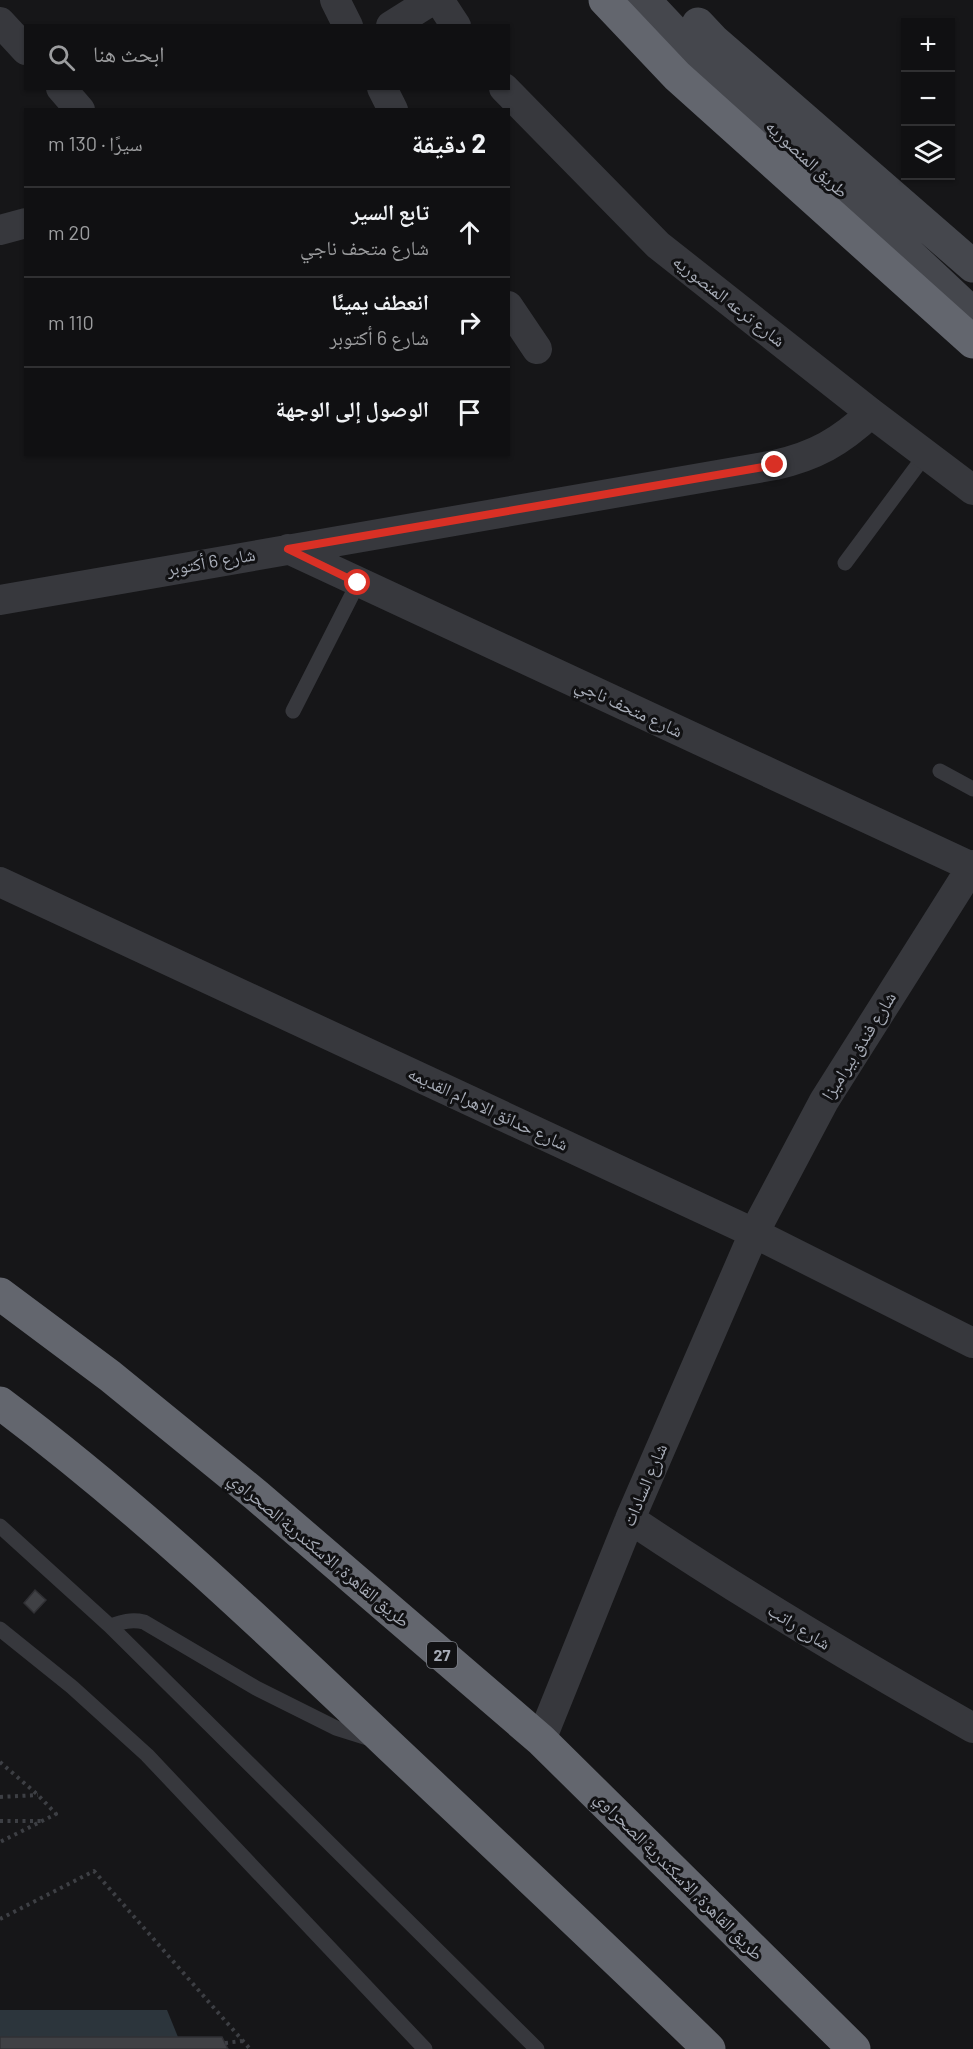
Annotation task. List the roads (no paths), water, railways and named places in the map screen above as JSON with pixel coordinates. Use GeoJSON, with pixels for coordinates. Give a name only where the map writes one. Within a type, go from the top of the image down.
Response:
{"type":"FeatureCollection","features":[{"type":"Feature","properties":{"kind":"highway"},"geometry":{"type":"LineString","coordinates":[[605,0],[677,76],[973,342]]}},
{"type":"Feature","properties":{"kind":"highway","name":"طريق القاهرة, الاسكندرية الصحراوي"},"geometry":{"type":"LineString","coordinates":[[0,1294],[110,1377],[256,1495],[541,1740],[854,2049]]}},
{"type":"Feature","properties":{"kind":"highway"},"geometry":{"type":"LineString","coordinates":[[0,1403],[105,1487],[201,1569],[295,1655],[700,2043]]}},
{"type":"Feature","properties":{"kind":"main road","name":"طريق المنصوريه"},"geometry":{"type":"LineString","coordinates":[[644,0],[692,51],[973,314]]}},
{"type":"Feature","properties":{"kind":"main road","name":"طريق المنصوريه"},"geometry":{"type":"LineString","coordinates":[[675,0],[714,41],[973,266]]}},
{"type":"Feature","properties":{"kind":"street"},"geometry":{"type":"LineString","coordinates":[[335,0],[347,24]]}},
{"type":"Feature","properties":{"kind":"street"},"geometry":{"type":"LineString","coordinates":[[394,24],[432,0]]}},
{"type":"Feature","properties":{"kind":"street"},"geometry":{"type":"LineString","coordinates":[[439,0],[455,24]]}},
{"type":"Feature","properties":{"kind":"street"},"geometry":{"type":"LineString","coordinates":[[0,22],[24,48]]}},
{"type":"Feature","properties":{"kind":"street"},"geometry":{"type":"LineString","coordinates":[[63,90],[78,108]]}},
{"type":"Feature","properties":{"kind":"street"},"geometry":{"type":"LineString","coordinates":[[382,90],[392,108]]}},
{"type":"Feature","properties":{"kind":"street","name":"شارع ترعه المنصوريه"},"geometry":{"type":"LineString","coordinates":[[506,90],[658,245],[871,413],[973,490]]}},
{"type":"Feature","properties":{"kind":"street"},"geometry":{"type":"LineString","coordinates":[[0,230],[24,224]]}},
{"type":"Feature","properties":{"kind":"street"},"geometry":{"type":"LineString","coordinates":[[510,309],[537,349]]}},
{"type":"Feature","properties":{"kind":"street","name":"شارع 6 أكتوبر"},"geometry":{"type":"LineString","coordinates":[[0,600],[795,460],[834,444],[871,413]]}},
{"type":"Feature","properties":{"kind":"street","name":"شارع متحف ناجي"},"geometry":{"type":"LineString","coordinates":[[288,549],[972,866]]}},
{"type":"Feature","properties":{"kind":"street","name":"شارع فندق بيراميزا"},"geometry":{"type":"LineString","coordinates":[[754,1233],[824,1101],[972,866]]}},
{"type":"Feature","properties":{"kind":"street","name":"شارع حدائق الاهرام القديمه"},"geometry":{"type":"LineString","coordinates":[[0,882],[754,1233],[973,1342]]}},
{"type":"Feature","properties":{"kind":"street","name":"شارع السادات"},"geometry":{"type":"LineString","coordinates":[[541,1740],[630,1519],[754,1233]]}},
{"type":"Feature","properties":{"kind":"street","name":"شارع راتب"},"geometry":{"type":"LineString","coordinates":[[630,1519],[714,1575],[849,1658],[973,1728]]}},
{"type":"Feature","properties":{"kind":"lane"},"geometry":{"type":"LineString","coordinates":[[845,563],[926,454]]}},
{"type":"Feature","properties":{"kind":"lane"},"geometry":{"type":"LineString","coordinates":[[293,711],[358,583]]}},
{"type":"Feature","properties":{"kind":"lane"},"geometry":{"type":"LineString","coordinates":[[940,771],[973,789]]}},
{"type":"Feature","properties":{"kind":"lane"},"geometry":{"type":"LineString","coordinates":[[0,1526],[110,1626],[537,2049]]}},
{"type":"Feature","properties":{"kind":"lane"},"geometry":{"type":"LineString","coordinates":[[110,1626],[126,1621],[144,1622],[256,1688],[336,1728],[386,1742]]}},
{"type":"Feature","properties":{"kind":"lane"},"geometry":{"type":"LineString","coordinates":[[0,1629],[72,1687],[147,1755],[425,2049]]}}]}
